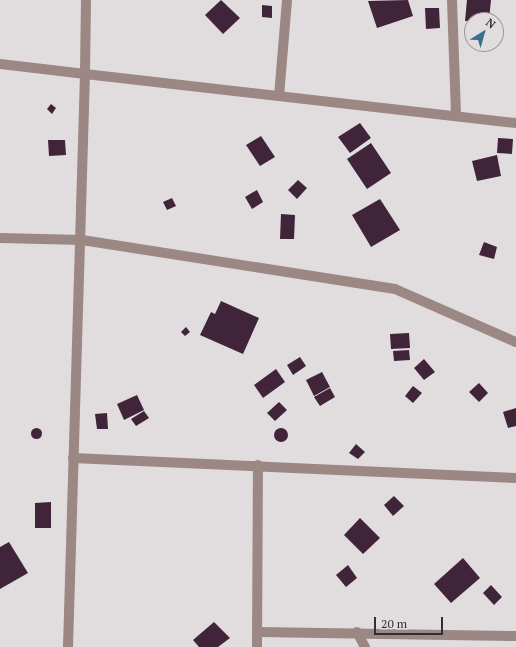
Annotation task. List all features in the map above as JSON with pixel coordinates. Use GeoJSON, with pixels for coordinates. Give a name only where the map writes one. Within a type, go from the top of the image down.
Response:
{"type":"FeatureCollection","features":[{"type":"Feature","properties":{"kind":"street"},"geometry":{"type":"LineString","coordinates":[[68,647],[73,458],[82,240],[86,0]]}},
{"type":"Feature","properties":{"kind":"street"},"geometry":{"type":"LineString","coordinates":[[279,96],[287,0]]}},
{"type":"Feature","properties":{"kind":"street"},"geometry":{"type":"LineString","coordinates":[[452,0],[456,116]]}},
{"type":"Feature","properties":{"kind":"street"},"geometry":{"type":"LineString","coordinates":[[0,64],[516,123]]}},
{"type":"Feature","properties":{"kind":"street"},"geometry":{"type":"LineString","coordinates":[[0,238],[82,240],[395,289],[516,342]]}},
{"type":"Feature","properties":{"kind":"street"},"geometry":{"type":"LineString","coordinates":[[73,458],[258,465],[516,478]]}},
{"type":"Feature","properties":{"kind":"street"},"geometry":{"type":"LineString","coordinates":[[257,647],[258,465]]}},
{"type":"Feature","properties":{"kind":"street"},"geometry":{"type":"LineString","coordinates":[[258,632],[357,632],[516,636]]}},
{"type":"Feature","properties":{"kind":"street"},"geometry":{"type":"LineString","coordinates":[[357,632],[364,647]]}},
{"type":"Feature","properties":{"kind":"building"},"geometry":{"type":"Polygon","coordinates":[[[221,0],[240,18],[223,34],[205,15],[221,0]]]}},
{"type":"Feature","properties":{"kind":"building"},"geometry":{"type":"Polygon","coordinates":[[[408,0],[413,16],[377,28],[368,1],[408,0]]]}},
{"type":"Feature","properties":{"kind":"building"},"geometry":{"type":"Polygon","coordinates":[[[467,0],[491,0],[490,12],[466,12],[467,0]]]}},
{"type":"Feature","properties":{"kind":"building"},"geometry":{"type":"Polygon","coordinates":[[[262,5],[272,6],[272,18],[262,17],[262,5]]]}},
{"type":"Feature","properties":{"kind":"building"},"geometry":{"type":"Polygon","coordinates":[[[425,8],[439,8],[440,28],[426,29],[425,8]]]}},
{"type":"Feature","properties":{"kind":"building"},"geometry":{"type":"Polygon","coordinates":[[[51,104],[56,108],[52,114],[47,109],[51,104]]]}},
{"type":"Feature","properties":{"kind":"building"},"geometry":{"type":"Polygon","coordinates":[[[360,123],[371,138],[350,153],[338,137],[360,123]]]}},
{"type":"Feature","properties":{"kind":"building"},"geometry":{"type":"Polygon","coordinates":[[[261,136],[275,157],[260,166],[246,145],[261,136]]]}},
{"type":"Feature","properties":{"kind":"building"},"geometry":{"type":"Polygon","coordinates":[[[498,138],[513,139],[512,154],[497,153],[498,138]]]}},
{"type":"Feature","properties":{"kind":"building"},"geometry":{"type":"Polygon","coordinates":[[[48,140],[65,140],[66,155],[49,156],[48,140]]]}},
{"type":"Feature","properties":{"kind":"building"},"geometry":{"type":"Polygon","coordinates":[[[371,143],[391,173],[367,189],[347,159],[371,143]]]}},
{"type":"Feature","properties":{"kind":"building"},"geometry":{"type":"Polygon","coordinates":[[[497,155],[501,176],[477,181],[472,161],[497,155]]]}},
{"type":"Feature","properties":{"kind":"building"},"geometry":{"type":"Polygon","coordinates":[[[298,180],[307,188],[297,199],[288,190],[298,180]]]}},
{"type":"Feature","properties":{"kind":"building"},"geometry":{"type":"Polygon","coordinates":[[[257,190],[263,202],[252,209],[245,197],[257,190]]]}},
{"type":"Feature","properties":{"kind":"building"},"geometry":{"type":"Polygon","coordinates":[[[172,198],[176,206],[167,210],[163,202],[172,198]]]}},
{"type":"Feature","properties":{"kind":"building"},"geometry":{"type":"Polygon","coordinates":[[[380,199],[400,230],[371,247],[352,215],[380,199]]]}},
{"type":"Feature","properties":{"kind":"building"},"geometry":{"type":"Polygon","coordinates":[[[281,214],[295,215],[294,239],[280,239],[281,214]]]}},
{"type":"Feature","properties":{"kind":"building"},"geometry":{"type":"Polygon","coordinates":[[[484,242],[497,247],[494,259],[479,255],[484,242]]]}},
{"type":"Feature","properties":{"kind":"building"},"geometry":{"type":"Polygon","coordinates":[[[221,301],[259,318],[243,354],[200,335],[211,312],[215,314],[221,301]]]}},
{"type":"Feature","properties":{"kind":"building"},"geometry":{"type":"Polygon","coordinates":[[[186,327],[190,332],[185,336],[181,332],[186,327]]]}},
{"type":"Feature","properties":{"kind":"building"},"geometry":{"type":"Polygon","coordinates":[[[409,333],[410,348],[391,349],[390,334],[409,333]]]}},
{"type":"Feature","properties":{"kind":"building"},"geometry":{"type":"Polygon","coordinates":[[[409,350],[410,360],[394,361],[393,351],[409,350]]]}},
{"type":"Feature","properties":{"kind":"building"},"geometry":{"type":"Polygon","coordinates":[[[300,357],[306,366],[293,375],[287,365],[300,357]]]}},
{"type":"Feature","properties":{"kind":"building"},"geometry":{"type":"Polygon","coordinates":[[[424,359],[435,372],[424,380],[414,368],[424,359]]]}},
{"type":"Feature","properties":{"kind":"building"},"geometry":{"type":"Polygon","coordinates":[[[276,369],[285,382],[263,398],[254,385],[276,369]]]}},
{"type":"Feature","properties":{"kind":"building"},"geometry":{"type":"Polygon","coordinates":[[[322,372],[330,387],[314,396],[306,380],[322,372]]]}},
{"type":"Feature","properties":{"kind":"building"},"geometry":{"type":"Polygon","coordinates":[[[479,383],[488,393],[479,402],[469,392],[479,383]]]}},
{"type":"Feature","properties":{"kind":"building"},"geometry":{"type":"Polygon","coordinates":[[[413,386],[422,393],[413,403],[405,396],[413,386]]]}},
{"type":"Feature","properties":{"kind":"building"},"geometry":{"type":"Polygon","coordinates":[[[330,388],[335,397],[320,406],[314,397],[330,388]]]}},
{"type":"Feature","properties":{"kind":"building"},"geometry":{"type":"Polygon","coordinates":[[[137,395],[144,410],[124,420],[117,404],[137,395]]]}},
{"type":"Feature","properties":{"kind":"building"},"geometry":{"type":"Polygon","coordinates":[[[279,402],[287,410],[275,421],[267,413],[279,402]]]}},
{"type":"Feature","properties":{"kind":"building"},"geometry":{"type":"Polygon","coordinates":[[[516,408],[516,426],[508,428],[503,412],[516,408]]]}},
{"type":"Feature","properties":{"kind":"building"},"geometry":{"type":"Polygon","coordinates":[[[144,411],[149,418],[136,426],[131,419],[144,411]]]}},
{"type":"Feature","properties":{"kind":"building"},"geometry":{"type":"Polygon","coordinates":[[[107,413],[108,429],[97,429],[95,414],[107,413]]]}},
{"type":"Feature","properties":{"kind":"building"},"geometry":{"type":"Polygon","coordinates":[[[34,428],[38,428],[40,429],[40,437],[34,438],[31,435],[31,431],[34,428]]]}},
{"type":"Feature","properties":{"kind":"building"},"geometry":{"type":"Polygon","coordinates":[[[281,428],[286,430],[288,435],[286,440],[281,442],[276,440],[274,435],[276,430],[281,428]]]}},
{"type":"Feature","properties":{"kind":"building"},"geometry":{"type":"Polygon","coordinates":[[[356,444],[365,452],[358,459],[349,453],[356,444]]]}},
{"type":"Feature","properties":{"kind":"building"},"geometry":{"type":"Polygon","coordinates":[[[394,496],[404,506],[393,516],[384,505],[394,496]]]}},
{"type":"Feature","properties":{"kind":"building"},"geometry":{"type":"Polygon","coordinates":[[[51,502],[51,528],[35,528],[35,503],[51,502]]]}},
{"type":"Feature","properties":{"kind":"building"},"geometry":{"type":"Polygon","coordinates":[[[360,518],[380,538],[363,554],[344,535],[360,518]]]}},
{"type":"Feature","properties":{"kind":"building"},"geometry":{"type":"Polygon","coordinates":[[[9,542],[28,573],[0,589],[0,547],[9,542]]]}},
{"type":"Feature","properties":{"kind":"building"},"geometry":{"type":"Polygon","coordinates":[[[463,558],[480,578],[451,603],[434,584],[463,558]]]}},
{"type":"Feature","properties":{"kind":"building"},"geometry":{"type":"Polygon","coordinates":[[[348,565],[357,578],[346,587],[336,575],[348,565]]]}},
{"type":"Feature","properties":{"kind":"building"},"geometry":{"type":"Polygon","coordinates":[[[491,585],[502,597],[494,605],[483,593],[491,585]]]}},
{"type":"Feature","properties":{"kind":"building"},"geometry":{"type":"Polygon","coordinates":[[[214,622],[230,638],[218,647],[199,647],[193,640],[214,622]]]}}]}
